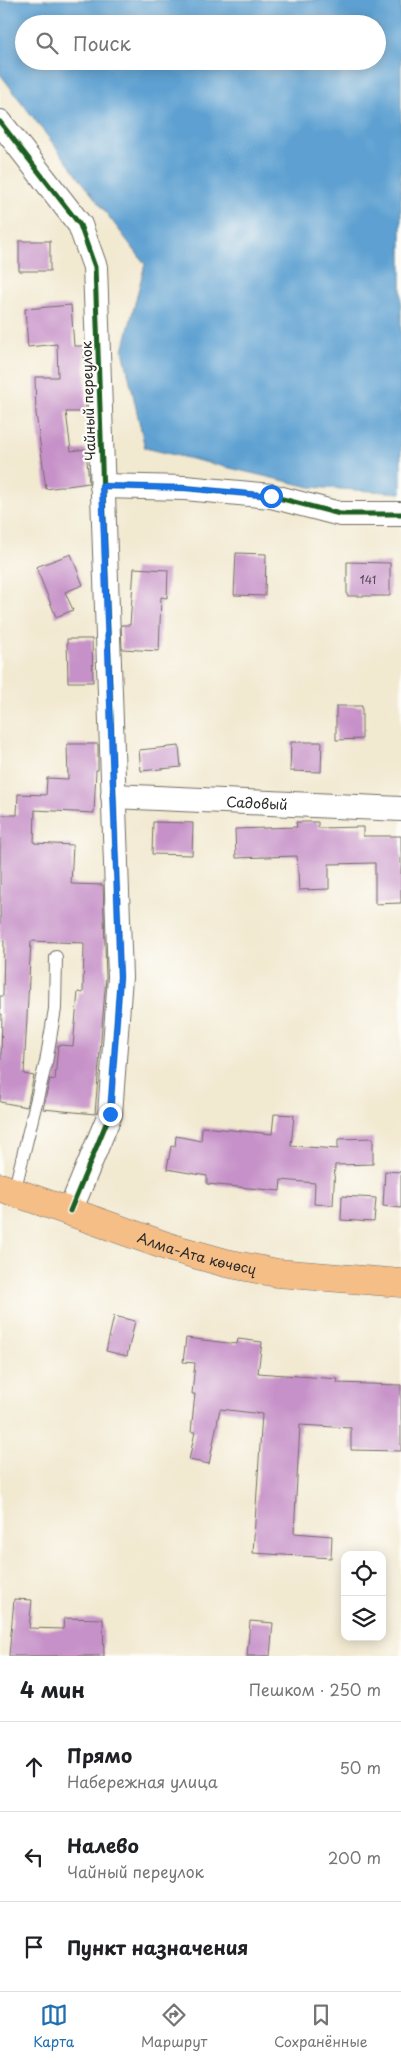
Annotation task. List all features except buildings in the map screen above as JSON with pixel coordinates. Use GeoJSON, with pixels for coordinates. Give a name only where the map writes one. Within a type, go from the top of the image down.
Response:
{"type":"FeatureCollection","features":[{"type":"Feature","properties":{"kind":"highway","name":"Алма-Ата көчөсү"},"geometry":{"type":"LineString","coordinates":[[7,1189],[172,1248],[226,1263],[277,1273],[401,1284]]}},
{"type":"Feature","properties":{"kind":"street","name":"Чайный переулок"},"geometry":{"type":"LineString","coordinates":[[0,122],[80,224],[94,268],[120,977],[110,1114],[70,1212]]}},
{"type":"Feature","properties":{"kind":"street"},"geometry":{"type":"LineString","coordinates":[[102,486],[185,488],[271,496],[340,514],[401,514]]}},
{"type":"Feature","properties":{"kind":"street","name":"Садовый"},"geometry":{"type":"LineString","coordinates":[[113,796],[401,809]]}},
{"type":"Feature","properties":{"kind":"lane"},"geometry":{"type":"LineString","coordinates":[[7,1189],[46,1062],[55,1009],[56,957]]}},
{"type":"Feature","properties":{"kind":"water"},"geometry":{"type":"Polygon","coordinates":[[[0,0],[401,0],[401,493],[310,487],[145,448],[123,350],[145,264],[0,74],[0,0]]]}},
{"type":"Feature","properties":{"kind":"cycle path"},"geometry":{"type":"LineString","coordinates":[[0,122],[80,225],[95,267],[120,977],[110,1114],[70,1211]]}},
{"type":"Feature","properties":{"kind":"cycle path"},"geometry":{"type":"LineString","coordinates":[[102,486],[185,488],[271,496],[340,514],[401,514]]}},
{"type":"Feature","properties":{"kind":"route"},"geometry":{"type":"LineString","coordinates":[[110,1114],[120,977],[102,486],[185,488],[271,496]]}}]}
